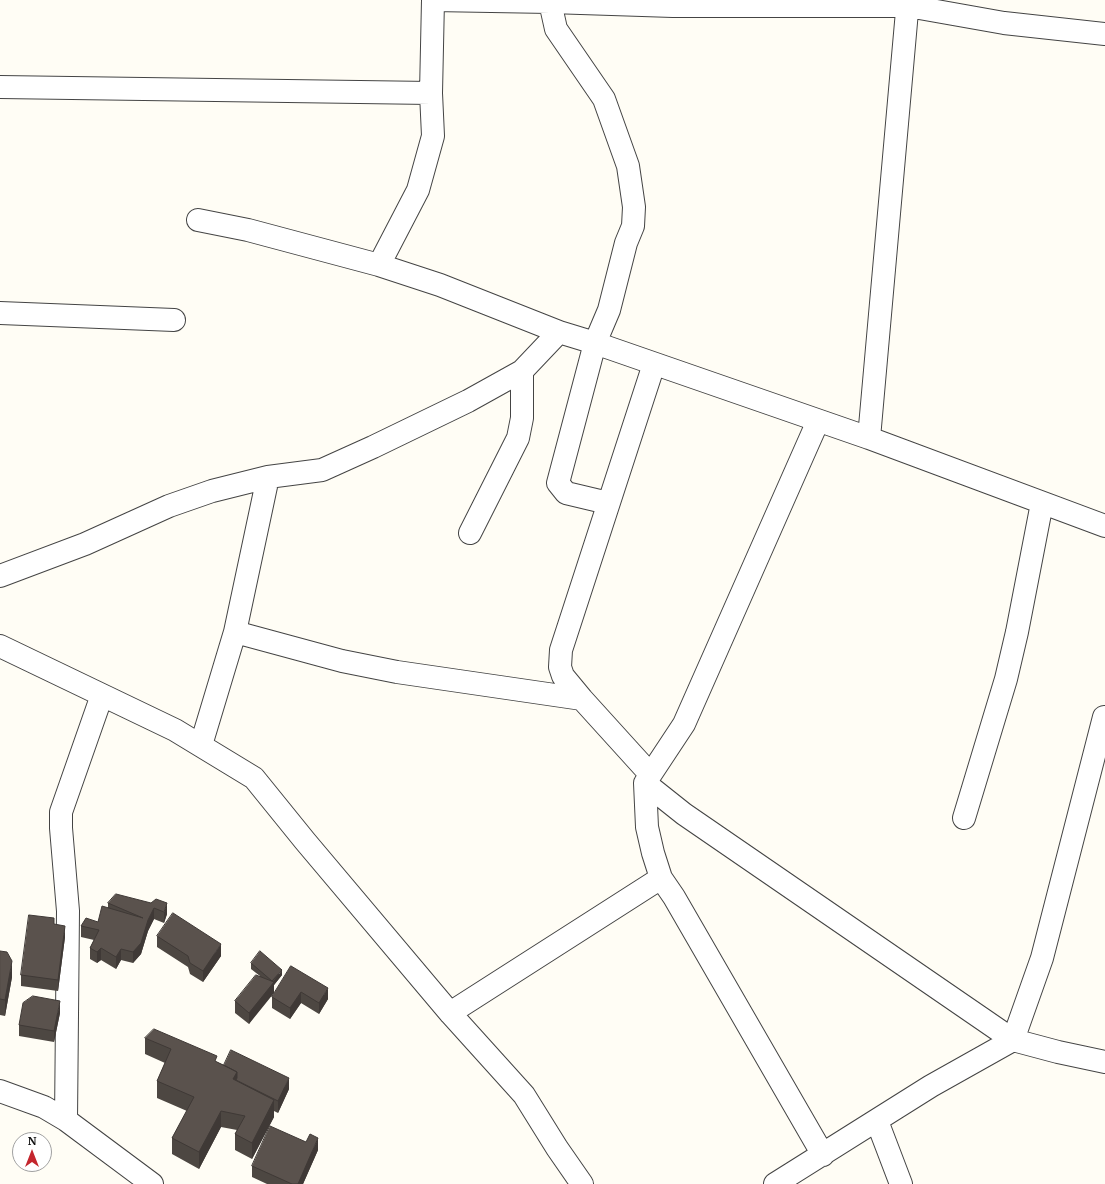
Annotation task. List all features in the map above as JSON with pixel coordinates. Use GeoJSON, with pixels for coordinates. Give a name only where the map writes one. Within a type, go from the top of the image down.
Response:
{"type":"FeatureCollection","features":[{"type":"Feature","properties":{"kind":"street"},"geometry":{"type":"LineString","coordinates":[[379,265],[418,190],[432,136],[431,93],[433,0],[673,3],[908,3],[1004,23],[1105,34]]}},
{"type":"Feature","properties":{"kind":"street"},"geometry":{"type":"LineString","coordinates":[[550,2],[556,29],[604,99],[628,166],[634,207],[633,226],[626,243],[609,310],[594,343],[558,483],[566,492],[608,503]]}},
{"type":"Feature","properties":{"kind":"street"},"geometry":{"type":"LineString","coordinates":[[869,438],[908,3]]}},
{"type":"Feature","properties":{"kind":"street"},"geometry":{"type":"LineString","coordinates":[[0,87],[431,93]]}},
{"type":"Feature","properties":{"kind":"street"},"geometry":{"type":"LineString","coordinates":[[198,220],[248,230],[379,265],[440,286],[559,332],[869,438],[1105,526]]}},
{"type":"Feature","properties":{"kind":"street"},"geometry":{"type":"LineString","coordinates":[[0,313],[174,320]]}},
{"type":"Feature","properties":{"kind":"street"},"geometry":{"type":"LineString","coordinates":[[0,576],[85,544],[169,506],[212,491],[268,477],[322,470],[468,401],[522,371],[559,332]]}},
{"type":"Feature","properties":{"kind":"street"},"geometry":{"type":"LineString","coordinates":[[654,364],[561,650],[560,667],[563,676],[648,778],[684,814],[1013,1040],[1058,1052],[1105,1062]]}},
{"type":"Feature","properties":{"kind":"street"},"geometry":{"type":"LineString","coordinates":[[470,533],[518,438],[522,418],[522,371]]}},
{"type":"Feature","properties":{"kind":"street"},"geometry":{"type":"LineString","coordinates":[[818,421],[684,724],[648,778],[647,827],[661,878],[678,903],[823,1155]]}},
{"type":"Feature","properties":{"kind":"street"},"geometry":{"type":"LineString","coordinates":[[201,745],[235,632],[268,477]]}},
{"type":"Feature","properties":{"kind":"street"},"geometry":{"type":"LineString","coordinates":[[964,818],[1006,679],[1017,632],[1042,503]]}},
{"type":"Feature","properties":{"kind":"street"},"geometry":{"type":"LineString","coordinates":[[235,632],[342,661],[397,672],[582,699]]}},
{"type":"Feature","properties":{"kind":"street"},"geometry":{"type":"LineString","coordinates":[[0,646],[175,730],[254,778],[450,1013],[524,1095],[557,1148],[582,1184]]}},
{"type":"Feature","properties":{"kind":"street"},"geometry":{"type":"LineString","coordinates":[[66,1120],[68,911],[61,812],[102,695]]}},
{"type":"Feature","properties":{"kind":"street"},"geometry":{"type":"LineString","coordinates":[[775,1184],[931,1086],[1013,1040],[1042,958],[1104,717]]}},
{"type":"Feature","properties":{"kind":"street"},"geometry":{"type":"LineString","coordinates":[[450,1013],[661,878]]}},
{"type":"Feature","properties":{"kind":"street"},"geometry":{"type":"LineString","coordinates":[[0,1091],[44,1107],[66,1120],[152,1184]]}},
{"type":"Feature","properties":{"kind":"street"},"geometry":{"type":"LineString","coordinates":[[877,1121],[901,1184]]}},
{"type":"Feature","properties":{"kind":"building"},"geometry":{"type":"Polygon","coordinates":[[[116,894],[151,903],[156,899],[167,903],[164,912],[154,908],[148,920],[141,943],[133,952],[121,949],[116,957],[101,948],[97,952],[90,948],[99,930],[81,926],[86,918],[98,922],[102,906],[143,918],[108,903],[116,894]]]}},
{"type":"Feature","properties":{"kind":"building"},"geometry":{"type":"Polygon","coordinates":[[[173,913],[221,944],[203,971],[190,963],[188,956],[157,936],[173,913]]]}},
{"type":"Feature","properties":{"kind":"building"},"geometry":{"type":"Polygon","coordinates":[[[29,915],[54,918],[54,924],[65,926],[58,980],[21,975],[29,915]]]}},
{"type":"Feature","properties":{"kind":"building"},"geometry":{"type":"Polygon","coordinates":[[[0,951],[7,952],[12,961],[5,1000],[0,999],[0,951]]]}},
{"type":"Feature","properties":{"kind":"building"},"geometry":{"type":"Polygon","coordinates":[[[260,951],[282,970],[272,981],[251,963],[260,951]]]}},
{"type":"Feature","properties":{"kind":"building"},"geometry":{"type":"Polygon","coordinates":[[[291,966],[328,988],[319,1003],[301,992],[290,1008],[272,997],[291,966]]]}},
{"type":"Feature","properties":{"kind":"building"},"geometry":{"type":"Polygon","coordinates":[[[256,975],[274,982],[249,1013],[235,1001],[256,975]]]}},
{"type":"Feature","properties":{"kind":"building"},"geometry":{"type":"Polygon","coordinates":[[[33,996],[60,1001],[54,1031],[19,1025],[23,1003],[33,996]]]}},
{"type":"Feature","properties":{"kind":"building"},"geometry":{"type":"Polygon","coordinates":[[[154,1029],[217,1056],[215,1061],[237,1072],[233,1079],[274,1100],[252,1143],[235,1134],[245,1116],[221,1111],[199,1152],[172,1138],[194,1097],[157,1081],[171,1049],[145,1038],[154,1029]]]}},
{"type":"Feature","properties":{"kind":"building"},"geometry":{"type":"Polygon","coordinates":[[[231,1050],[289,1078],[278,1101],[236,1080],[237,1072],[224,1065],[231,1050]]]}},
{"type":"Feature","properties":{"kind":"building"},"geometry":{"type":"Polygon","coordinates":[[[270,1126],[306,1142],[310,1134],[318,1138],[298,1184],[292,1184],[252,1166],[270,1126]]]}}]}
